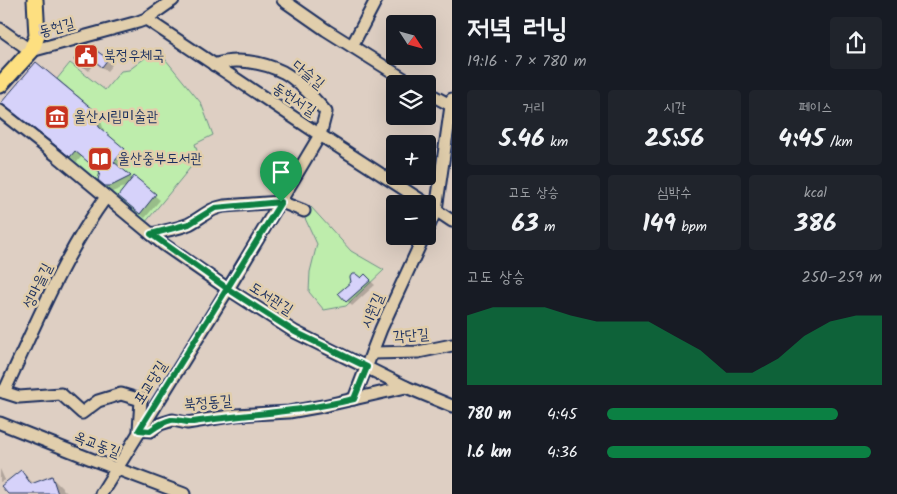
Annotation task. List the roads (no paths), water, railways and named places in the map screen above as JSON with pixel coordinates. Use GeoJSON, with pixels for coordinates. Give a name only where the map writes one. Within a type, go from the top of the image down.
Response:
{"type":"FeatureCollection","features":[{"type":"Feature","properties":{"kind":"main road"},"geometry":{"type":"LineString","coordinates":[[0,85],[31,51],[37,36],[35,0]]}},
{"type":"Feature","properties":{"kind":"street","name":"동헌길"},"geometry":{"type":"LineString","coordinates":[[31,51],[138,22],[146,19],[173,0]]}},
{"type":"Feature","properties":{"kind":"street"},"geometry":{"type":"LineString","coordinates":[[283,0],[398,75]]}},
{"type":"Feature","properties":{"kind":"street"},"geometry":{"type":"LineString","coordinates":[[352,46],[376,0]]}},
{"type":"Feature","properties":{"kind":"street","name":"동헌서길"},"geometry":{"type":"LineString","coordinates":[[146,19],[413,195]]}},
{"type":"Feature","properties":{"kind":"street"},"geometry":{"type":"LineString","coordinates":[[0,29],[31,51]]}},
{"type":"Feature","properties":{"kind":"street","name":"다슬길"},"geometry":{"type":"LineString","coordinates":[[214,65],[247,60],[283,72],[310,94],[326,112],[320,135]]}},
{"type":"Feature","properties":{"kind":"street"},"geometry":{"type":"LineString","coordinates":[[433,195],[452,104],[436,97]]}},
{"type":"Feature","properties":{"kind":"street","name":"도서관길"},"geometry":{"type":"LineString","coordinates":[[0,111],[151,234],[228,289],[295,332],[406,387],[452,406]]}},
{"type":"Feature","properties":{"kind":"street"},"geometry":{"type":"LineString","coordinates":[[448,128],[452,141]]}},
{"type":"Feature","properties":{"kind":"street","name":"포교당길"},"geometry":{"type":"LineString","coordinates":[[100,494],[228,289],[320,135]]}},
{"type":"Feature","properties":{"kind":"street","name":"성마을길"},"geometry":{"type":"LineString","coordinates":[[2,391],[62,271],[94,214],[106,197]]}},
{"type":"Feature","properties":{"kind":"street"},"geometry":{"type":"LineString","coordinates":[[151,234],[189,224],[215,208],[281,202],[304,212]]}},
{"type":"Feature","properties":{"kind":"street","name":"동헌서길"},"geometry":{"type":"LineString","coordinates":[[436,210],[452,220]]}},
{"type":"Feature","properties":{"kind":"street","name":"시원길"},"geometry":{"type":"LineString","coordinates":[[354,399],[397,294],[420,245]]}},
{"type":"Feature","properties":{"kind":"street","name":"각단길"},"geometry":{"type":"LineString","coordinates":[[372,353],[418,352],[452,345]]}},
{"type":"Feature","properties":{"kind":"street","name":"북정동길"},"geometry":{"type":"LineString","coordinates":[[139,430],[150,431],[160,424],[173,420],[187,423],[236,415],[289,412],[406,387]]}},
{"type":"Feature","properties":{"kind":"street"},"geometry":{"type":"LineString","coordinates":[[2,391],[19,398],[61,394],[82,413],[98,401],[121,394],[141,400],[139,430]]}},
{"type":"Feature","properties":{"kind":"street","name":"옥교동길"},"geometry":{"type":"LineString","coordinates":[[0,422],[184,494]]}},
{"type":"Feature","properties":{"kind":"place","name":"북정우체국"},"geometry":{"type":"Point","coordinates":[86,56]}},
{"type":"Feature","properties":{"kind":"place","name":"울산시립미술관"},"geometry":{"type":"Point","coordinates":[57,117]}},
{"type":"Feature","properties":{"kind":"place","name":"울산중부도서관"},"geometry":{"type":"Point","coordinates":[100,159]}}]}
